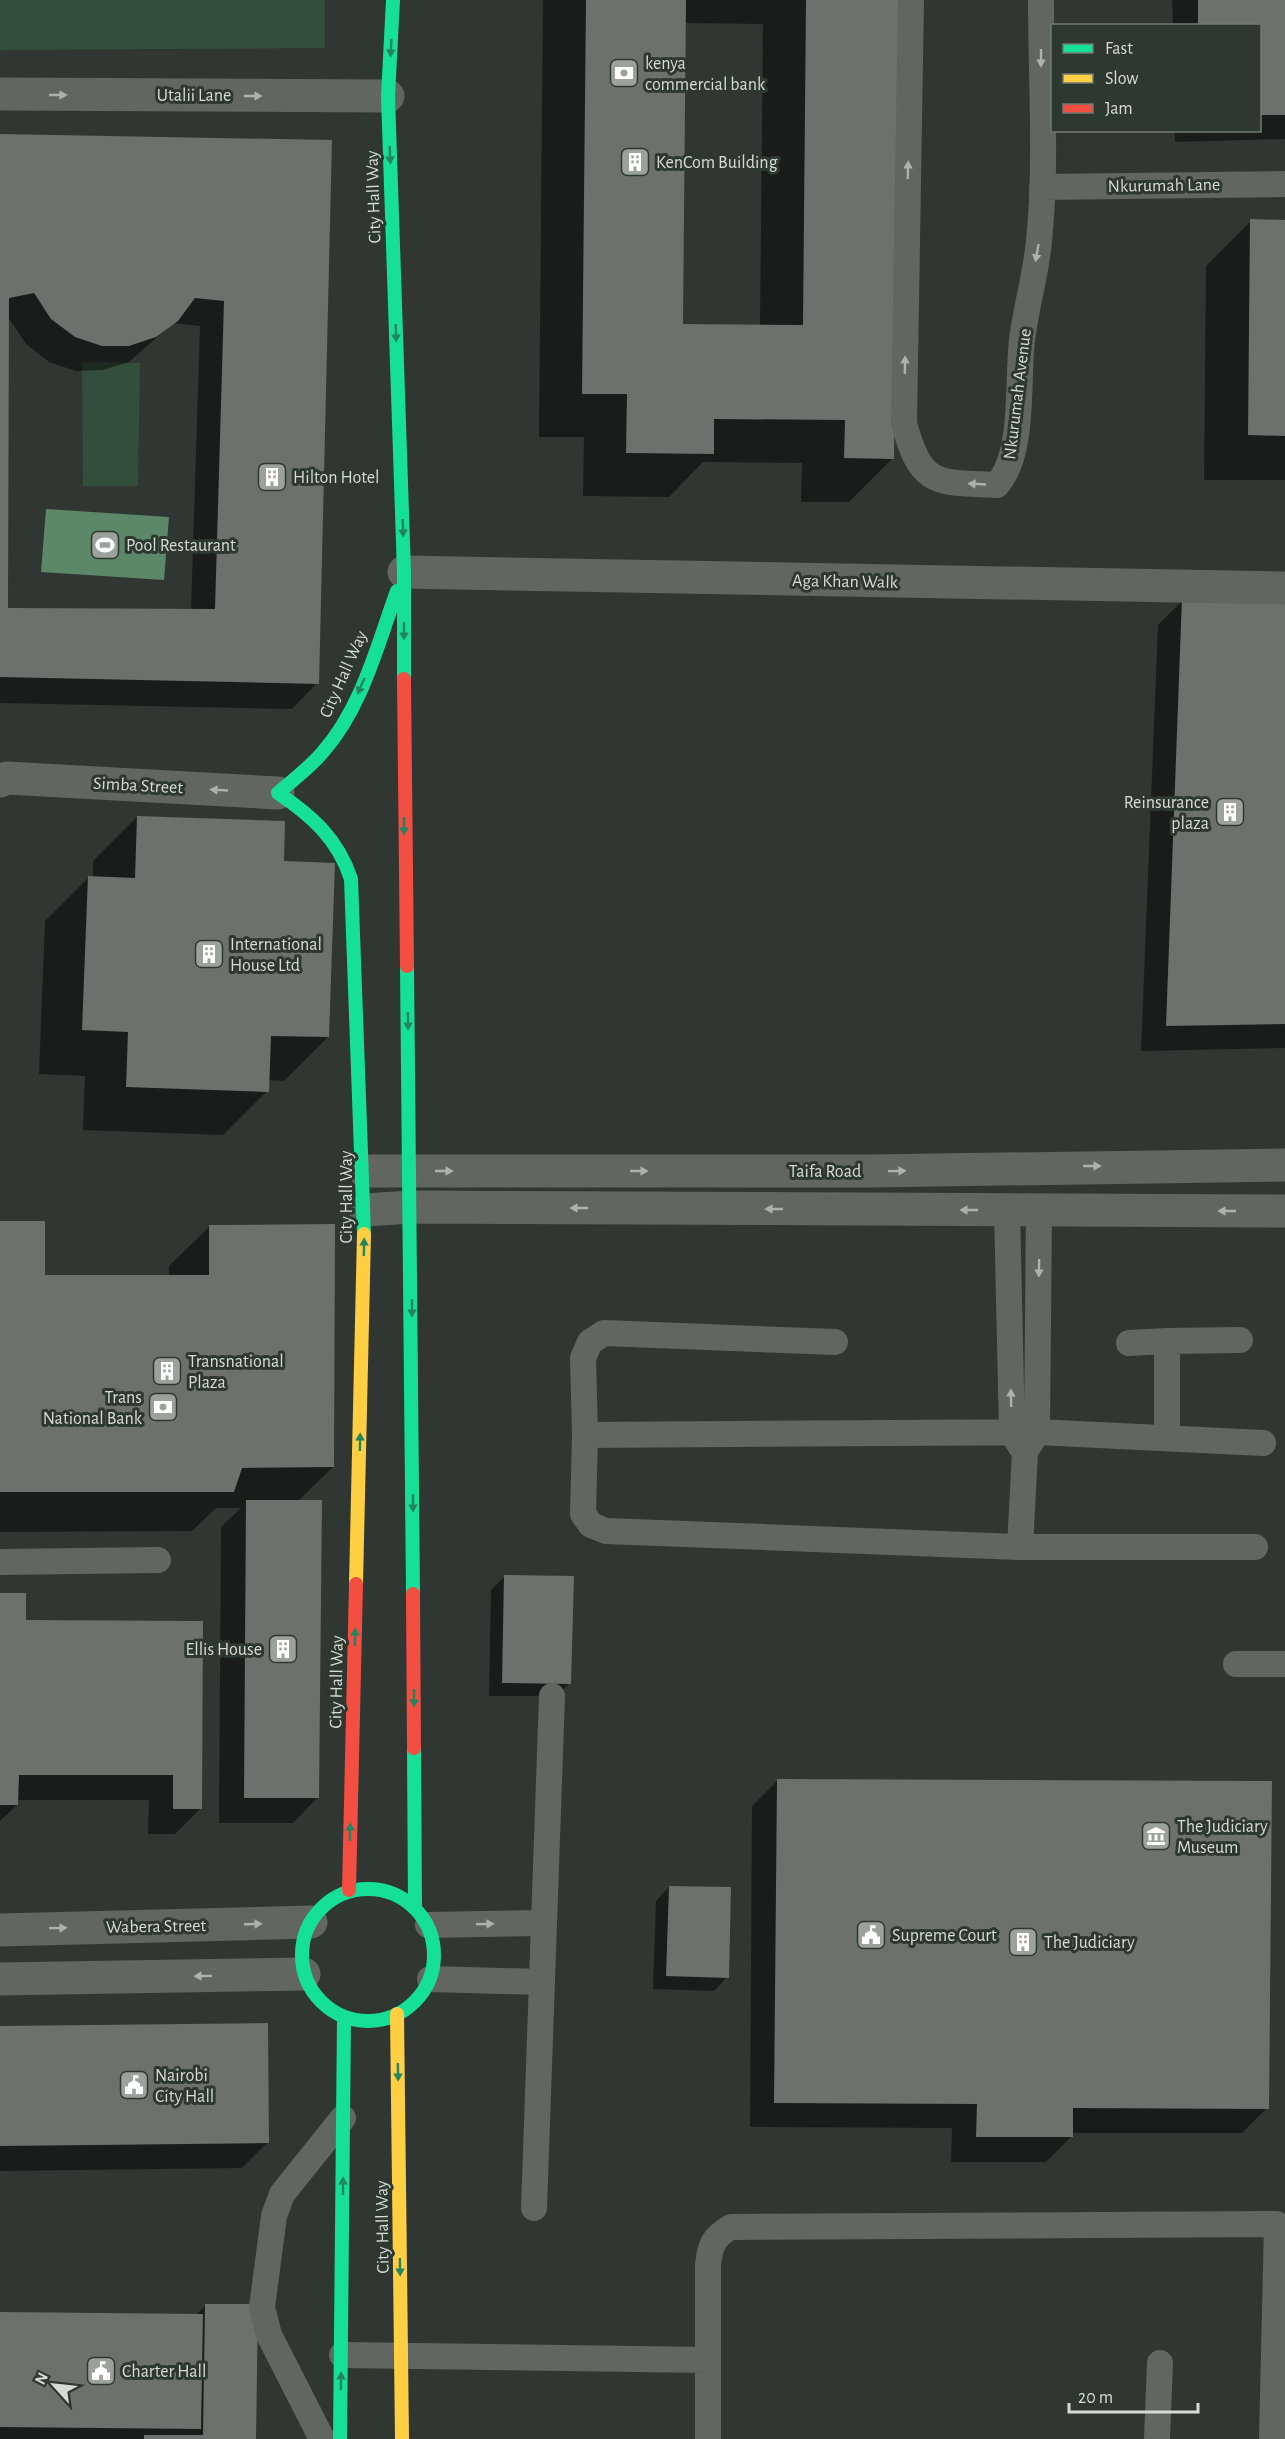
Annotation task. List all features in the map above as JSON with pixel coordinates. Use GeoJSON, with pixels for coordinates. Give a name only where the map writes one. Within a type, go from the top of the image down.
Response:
{"type":"FeatureCollection","features":[{"type":"Feature","properties":{"kind":"street","name":"City Hall Way"},"geometry":{"type":"LineString","coordinates":[[393,0],[388,96],[404,573],[404,774],[421,1916]]}},
{"type":"Feature","properties":{"kind":"street","name":"Utalii Lane"},"geometry":{"type":"LineString","coordinates":[[0,94],[388,96]]}},
{"type":"Feature","properties":{"kind":"street","name":"City Hall Way"},"geometry":{"type":"LineString","coordinates":[[349,1890],[365,1210],[351,879],[347,861],[326,830],[278,793],[309,768],[330,745],[346,718],[404,573]]}},
{"type":"Feature","properties":{"kind":"street","name":"Aga Khan Walk"},"geometry":{"type":"LineString","coordinates":[[404,573],[1285,588]]}},
{"type":"Feature","properties":{"kind":"street","name":"Simba Street"},"geometry":{"type":"LineString","coordinates":[[2,778],[278,793]]}},
{"type":"Feature","properties":{"kind":"street","name":"Taifa Road"},"geometry":{"type":"LineString","coordinates":[[365,1171],[871,1171],[1285,1165]]}},
{"type":"Feature","properties":{"kind":"street"},"geometry":{"type":"LineString","coordinates":[[365,1210],[411,1207],[1285,1211]]}},
{"type":"Feature","properties":{"kind":"street"},"geometry":{"type":"LineString","coordinates":[[369,1888],[392,1892],[421,1916],[435,1955],[430,1979],[417,1998],[397,2014],[366,2024],[344,2018],[326,2007],[310,1989],[304,1974],[301,1955],[305,1932],[311,1922],[328,1901],[349,1890],[369,1888]]}},
{"type":"Feature","properties":{"kind":"street","name":"Wabera Street"},"geometry":{"type":"LineString","coordinates":[[0,1930],[311,1922]]}},
{"type":"Feature","properties":{"kind":"street"},"geometry":{"type":"LineString","coordinates":[[0,1979],[304,1974]]}},
{"type":"Feature","properties":{"kind":"street","name":"City Hall Way"},"geometry":{"type":"LineString","coordinates":[[397,2014],[402,2439]]}},
{"type":"Feature","properties":{"kind":"street"},"geometry":{"type":"LineString","coordinates":[[340,2439],[344,2018]]}},
{"type":"Feature","properties":{"kind":"lane","name":"Nkurumah Avenue"},"geometry":{"type":"LineString","coordinates":[[911,0],[904,423],[911,450],[924,473],[944,482],[997,485],[1009,466],[1015,431],[1022,339],[1039,243],[1042,187],[1041,0]]}},
{"type":"Feature","properties":{"kind":"lane","name":"Nkurumah Lane"},"geometry":{"type":"LineString","coordinates":[[1042,187],[1285,184]]}},
{"type":"Feature","properties":{"kind":"lane"},"geometry":{"type":"LineString","coordinates":[[1007,1210],[1024,1439]]}},
{"type":"Feature","properties":{"kind":"lane"},"geometry":{"type":"LineString","coordinates":[[1020,1547],[1024,1439],[1040,1210]]}},
{"type":"Feature","properties":{"kind":"lane"},"geometry":{"type":"LineString","coordinates":[[835,1342],[604,1333],[590,1342],[583,1358],[585,1435],[582,1514],[591,1525],[606,1531],[1020,1547],[1255,1547]]}},
{"type":"Feature","properties":{"kind":"lane"},"geometry":{"type":"LineString","coordinates":[[1129,1343],[1240,1340]]}},
{"type":"Feature","properties":{"kind":"lane"},"geometry":{"type":"LineString","coordinates":[[1167,1341],[1167,1438]]}},
{"type":"Feature","properties":{"kind":"lane"},"geometry":{"type":"LineString","coordinates":[[585,1435],[1167,1438],[1263,1443]]}},
{"type":"Feature","properties":{"kind":"lane"},"geometry":{"type":"LineString","coordinates":[[0,1562],[158,1560]]}},
{"type":"Feature","properties":{"kind":"lane"},"geometry":{"type":"LineString","coordinates":[[1236,1664],[1285,1664]]}},
{"type":"Feature","properties":{"kind":"lane"},"geometry":{"type":"LineString","coordinates":[[534,2208],[552,1696]]}},
{"type":"Feature","properties":{"kind":"lane"},"geometry":{"type":"LineString","coordinates":[[421,1916],[543,1923]]}},
{"type":"Feature","properties":{"kind":"lane"},"geometry":{"type":"LineString","coordinates":[[430,1979],[542,1982]]}},
{"type":"Feature","properties":{"kind":"lane"},"geometry":{"type":"LineString","coordinates":[[322,2439],[269,2335],[262,2307],[274,2216],[282,2194],[343,2118]]}},
{"type":"Feature","properties":{"kind":"lane"},"geometry":{"type":"LineString","coordinates":[[708,2439],[710,2246],[718,2234],[730,2227],[1281,2224],[1272,2439]]}},
{"type":"Feature","properties":{"kind":"lane"},"geometry":{"type":"LineString","coordinates":[[342,2355],[626,2357],[708,2360]]}},
{"type":"Feature","properties":{"kind":"lane"},"geometry":{"type":"LineString","coordinates":[[1157,2439],[1160,2363]]}},
{"type":"Feature","properties":{"kind":"shaded area"},"geometry":{"type":"Polygon","coordinates":[[[0,0],[325,0],[325,48],[0,50],[0,0]]]}},
{"type":"Feature","properties":{"kind":"shaded area"},"geometry":{"type":"Polygon","coordinates":[[[82,362],[140,363],[138,486],[83,486],[82,362]]]}},
{"type":"Feature","properties":{"kind":"shaded area","name":"Pool Restaurant"},"geometry":{"type":"Polygon","coordinates":[[[46,509],[169,517],[164,580],[41,572],[46,509]]]}},
{"type":"Feature","properties":{"kind":"building","name":"KenCom Building"},"geometry":{"type":"Polygon","coordinates":[[[586,0],[686,0],[683,324],[803,325],[806,0],[899,0],[894,459],[844,458],[845,420],[714,419],[714,454],[626,453],[627,394],[582,394],[586,0]]]}},
{"type":"Feature","properties":{"kind":"building"},"geometry":{"type":"Polygon","coordinates":[[[1198,0],[1285,0],[1285,115],[1261,115],[1261,24],[1198,24],[1198,0]]]}},
{"type":"Feature","properties":{"kind":"building","name":"Hilton Hotel"},"geometry":{"type":"Polygon","coordinates":[[[0,134],[332,140],[319,684],[0,677],[0,134]],[[34,293],[9,298],[8,608],[215,609],[224,301],[195,298],[178,321],[156,337],[129,346],[102,346],[75,337],[51,319],[34,293]]]}},
{"type":"Feature","properties":{"kind":"building"},"geometry":{"type":"Polygon","coordinates":[[[1250,219],[1285,220],[1285,436],[1248,435],[1250,219]]]}},
{"type":"Feature","properties":{"kind":"building","name":"Reinsurance plaza"},"geometry":{"type":"Polygon","coordinates":[[[1182,598],[1285,599],[1285,1024],[1166,1026],[1182,598]]]}},
{"type":"Feature","properties":{"kind":"building","name":"International House Ltd"},"geometry":{"type":"Polygon","coordinates":[[[137,816],[285,821],[284,861],[335,863],[329,1037],[271,1036],[269,1092],[126,1087],[128,1032],[82,1030],[88,876],[135,878],[137,816]]]}},
{"type":"Feature","properties":{"kind":"building","name":"Transnational Plaza"},"geometry":{"type":"Polygon","coordinates":[[[0,1221],[45,1221],[45,1275],[209,1275],[209,1225],[335,1224],[334,1467],[242,1468],[234,1492],[0,1492],[0,1221]]]}},
{"type":"Feature","properties":{"kind":"building","name":"Ellis House"},"geometry":{"type":"Polygon","coordinates":[[[246,1500],[322,1500],[319,1798],[244,1798],[246,1500]]]}},
{"type":"Feature","properties":{"kind":"building"},"geometry":{"type":"Polygon","coordinates":[[[504,1575],[574,1576],[571,1684],[502,1683],[504,1575]]]}},
{"type":"Feature","properties":{"kind":"building"},"geometry":{"type":"Polygon","coordinates":[[[0,1593],[26,1593],[26,1620],[203,1621],[202,1809],[173,1809],[173,1775],[19,1775],[18,1805],[0,1805],[0,1593]]]}},
{"type":"Feature","properties":{"kind":"building","name":"The Judiciary"},"geometry":{"type":"Polygon","coordinates":[[[777,1779],[1272,1781],[1269,2109],[1073,2108],[1073,2137],[976,2137],[977,2104],[774,2103],[777,1779]]]}},
{"type":"Feature","properties":{"kind":"building"},"geometry":{"type":"Polygon","coordinates":[[[669,1886],[731,1887],[729,1978],[666,1976],[669,1886]]]}},
{"type":"Feature","properties":{"kind":"building","name":"Nairobi City Hall"},"geometry":{"type":"Polygon","coordinates":[[[268,2023],[269,2143],[0,2146],[0,2026],[268,2023]]]}},
{"type":"Feature","properties":{"kind":"building"},"geometry":{"type":"Polygon","coordinates":[[[205,2304],[258,2304],[256,2439],[144,2439],[144,2435],[203,2435],[205,2304]]]}},
{"type":"Feature","properties":{"kind":"building","name":"Charter Hall"},"geometry":{"type":"Polygon","coordinates":[[[0,2312],[203,2314],[201,2429],[0,2427],[0,2312]]]}},
{"type":"Feature","properties":{"kind":"traffic: fast"},"geometry":{"type":"LineString","coordinates":[[393,0],[388,96],[404,572],[404,679]]}},
{"type":"Feature","properties":{"kind":"traffic: fast"},"geometry":{"type":"LineString","coordinates":[[364,1234],[351,879],[346,865],[331,840],[313,820],[278,793],[322,753],[348,716],[367,676],[397,591]]}},
{"type":"Feature","properties":{"kind":"traffic: fast"},"geometry":{"type":"LineString","coordinates":[[407,966],[413,1594]]}},
{"type":"Feature","properties":{"kind":"traffic: fast"},"geometry":{"type":"LineString","coordinates":[[414,1748],[415,1906]]}},
{"type":"Feature","properties":{"kind":"traffic: fast"},"geometry":{"type":"LineString","coordinates":[[368,1889],[393,1894],[415,1908],[429,1930],[434,1955],[429,1980],[415,2002],[393,2016],[368,2021],[343,2016],[321,2002],[307,1980],[302,1955],[307,1930],[321,1908],[343,1894],[368,1889]]}},
{"type":"Feature","properties":{"kind":"traffic: fast"},"geometry":{"type":"LineString","coordinates":[[340,2439],[344,2018]]}},
{"type":"Feature","properties":{"kind":"traffic: slow"},"geometry":{"type":"LineString","coordinates":[[356,1584],[364,1234]]}},
{"type":"Feature","properties":{"kind":"traffic: slow"},"geometry":{"type":"LineString","coordinates":[[397,2014],[402,2439]]}},
{"type":"Feature","properties":{"kind":"traffic: jam"},"geometry":{"type":"LineString","coordinates":[[404,679],[407,966]]}},
{"type":"Feature","properties":{"kind":"traffic: jam"},"geometry":{"type":"LineString","coordinates":[[349,1890],[356,1584]]}},
{"type":"Feature","properties":{"kind":"traffic: jam"},"geometry":{"type":"LineString","coordinates":[[413,1594],[414,1748]]}},
{"type":"Feature","properties":{"kind":"place","name":"kenya commercial bank"},"geometry":{"type":"Point","coordinates":[624,73]}},
{"type":"Feature","properties":{"kind":"place","name":"KenCom Building"},"geometry":{"type":"Point","coordinates":[635,162]}},
{"type":"Feature","properties":{"kind":"place","name":"Hilton Hotel"},"geometry":{"type":"Point","coordinates":[272,477]}},
{"type":"Feature","properties":{"kind":"place","name":"Pool Restaurant"},"geometry":{"type":"Point","coordinates":[105,545]}},
{"type":"Feature","properties":{"kind":"place","name":"Reinsurance plaza"},"geometry":{"type":"Point","coordinates":[1230,812]}},
{"type":"Feature","properties":{"kind":"place","name":"International House Ltd"},"geometry":{"type":"Point","coordinates":[209,954]}},
{"type":"Feature","properties":{"kind":"place","name":"Transnational Plaza"},"geometry":{"type":"Point","coordinates":[167,1371]}},
{"type":"Feature","properties":{"kind":"place","name":"Trans National Bank"},"geometry":{"type":"Point","coordinates":[163,1407]}},
{"type":"Feature","properties":{"kind":"place","name":"Ellis House"},"geometry":{"type":"Point","coordinates":[283,1649]}},
{"type":"Feature","properties":{"kind":"place","name":"The Judiciary Museum"},"geometry":{"type":"Point","coordinates":[1156,1836]}},
{"type":"Feature","properties":{"kind":"place","name":"Supreme Court"},"geometry":{"type":"Point","coordinates":[871,1935]}},
{"type":"Feature","properties":{"kind":"place","name":"The Judiciary"},"geometry":{"type":"Point","coordinates":[1023,1942]}},
{"type":"Feature","properties":{"kind":"place","name":"Nairobi City Hall"},"geometry":{"type":"Point","coordinates":[134,2085]}},
{"type":"Feature","properties":{"kind":"place","name":"Charter Hall"},"geometry":{"type":"Point","coordinates":[101,2371]}}]}
